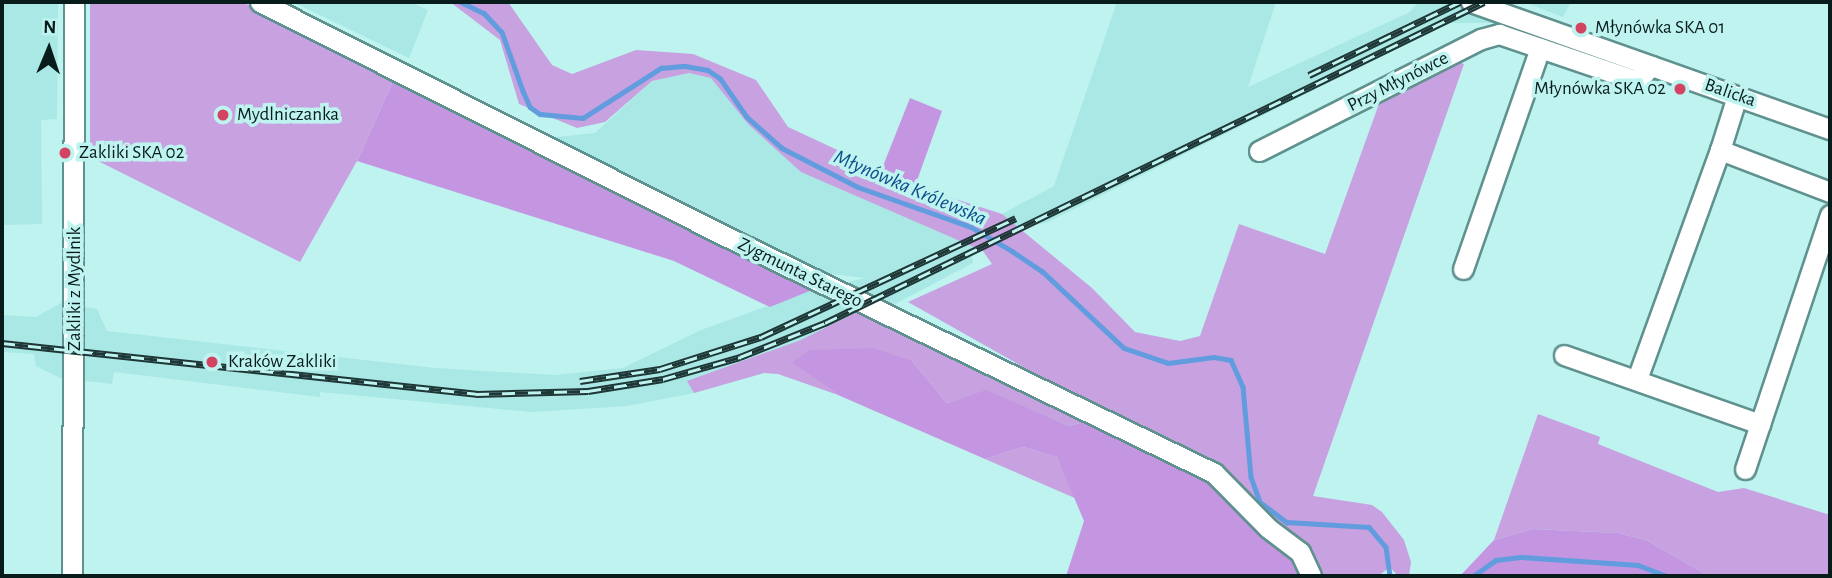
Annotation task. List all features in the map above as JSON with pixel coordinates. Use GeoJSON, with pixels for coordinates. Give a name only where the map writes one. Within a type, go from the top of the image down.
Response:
{"type":"FeatureCollection","features":[{"type":"Feature","properties":{"kind":"street","name":"Zakliki z Mydlnik"},"geometry":{"type":"LineString","coordinates":[[72,576],[74,2]]}},
{"type":"Feature","properties":{"kind":"street","name":"Zygmunta Starego"},"geometry":{"type":"LineString","coordinates":[[260,2],[721,234],[1214,474],[1268,528],[1300,552],[1311,576]]}},
{"type":"Feature","properties":{"kind":"street","name":"Balicka"},"geometry":{"type":"LineString","coordinates":[[1471,2],[1830,129]]}},
{"type":"Feature","properties":{"kind":"street","name":"Przy Młynówce"},"geometry":{"type":"LineString","coordinates":[[1259,151],[1481,39],[1499,34],[1637,81],[1651,66]]}},
{"type":"Feature","properties":{"kind":"street"},"geometry":{"type":"LineString","coordinates":[[1463,269],[1540,48]]}},
{"type":"Feature","properties":{"kind":"street"},"geometry":{"type":"LineString","coordinates":[[1637,379],[1737,96]]}},
{"type":"Feature","properties":{"kind":"street"},"geometry":{"type":"LineString","coordinates":[[1720,150],[1830,192]]}},
{"type":"Feature","properties":{"kind":"street"},"geometry":{"type":"LineString","coordinates":[[1745,469],[1830,215]]}},
{"type":"Feature","properties":{"kind":"street"},"geometry":{"type":"LineString","coordinates":[[1564,355],[1760,424]]}},
{"type":"Feature","properties":{"kind":"shaded area"},"geometry":{"type":"Polygon","coordinates":[[[2,2],[58,2],[57,119],[41,120],[42,224],[2,225],[2,2]]]}},
{"type":"Feature","properties":{"kind":"shaded area"},"geometry":{"type":"Polygon","coordinates":[[[90,2],[242,2],[395,77],[357,161],[300,262],[90,157],[90,2]]]}},
{"type":"Feature","properties":{"kind":"shaded area"},"geometry":{"type":"Polygon","coordinates":[[[293,2],[410,2],[428,10],[409,58],[293,2]]]}},
{"type":"Feature","properties":{"kind":"shaded area"},"geometry":{"type":"Polygon","coordinates":[[[450,2],[508,2],[552,65],[572,74],[636,50],[693,54],[756,80],[788,127],[915,186],[1002,214],[1092,288],[1135,332],[1180,341],[1200,336],[1239,224],[1325,254],[1380,101],[1458,62],[1464,64],[1313,496],[1372,505],[1382,512],[1404,540],[1411,562],[1409,576],[1398,576],[1390,567],[1378,576],[1315,576],[1078,398],[908,302],[992,264],[983,251],[801,172],[748,124],[711,78],[689,73],[652,81],[605,122],[577,128],[519,104],[500,40],[450,2]]]}},
{"type":"Feature","properties":{"kind":"shaded area"},"geometry":{"type":"Polygon","coordinates":[[[1117,2],[1276,2],[1248,87],[1410,12],[1418,2],[1503,2],[1494,23],[1449,23],[1046,223],[1021,227],[972,253],[973,263],[764,373],[694,393],[627,406],[531,412],[320,392],[320,397],[114,372],[112,384],[60,378],[36,366],[34,354],[2,352],[2,315],[36,317],[61,303],[97,309],[107,331],[435,368],[555,375],[623,368],[701,330],[812,290],[865,278],[807,271],[548,138],[595,133],[652,81],[689,73],[711,77],[748,124],[993,219],[1054,186],[1117,2]]]}},
{"type":"Feature","properties":{"kind":"shaded area"},"geometry":{"type":"Polygon","coordinates":[[[1524,2],[1571,2],[1563,17],[1524,2]]]}},
{"type":"Feature","properties":{"kind":"shaded area"},"geometry":{"type":"Polygon","coordinates":[[[395,77],[812,290],[770,307],[674,261],[357,161],[395,77]]]}},
{"type":"Feature","properties":{"kind":"shaded area"},"geometry":{"type":"Polygon","coordinates":[[[910,98],[942,111],[915,186],[881,171],[910,98]]]}},
{"type":"Feature","properties":{"kind":"shaded area"},"geometry":{"type":"Polygon","coordinates":[[[859,311],[1091,420],[1069,426],[986,391],[947,403],[912,361],[792,361],[838,395],[778,374],[764,373],[694,393],[687,381],[801,340],[859,311]]]}},
{"type":"Feature","properties":{"kind":"shaded area"},"geometry":{"type":"Polygon","coordinates":[[[873,348],[912,361],[947,403],[986,390],[1069,426],[1091,420],[1216,480],[1294,554],[1305,576],[1066,576],[1084,521],[1057,457],[1023,447],[985,459],[838,395],[792,362],[810,350],[873,348]]]}},
{"type":"Feature","properties":{"kind":"shaded area"},"geometry":{"type":"Polygon","coordinates":[[[1538,414],[1600,437],[1598,444],[1718,492],[1744,488],[1830,515],[1830,576],[1709,576],[1646,540],[1618,533],[1533,529],[1494,540],[1538,414]]]}},
{"type":"Feature","properties":{"kind":"shaded area"},"geometry":{"type":"Polygon","coordinates":[[[1023,447],[1057,457],[1077,499],[985,459],[1023,447]]]}},
{"type":"Feature","properties":{"kind":"shaded area"},"geometry":{"type":"Polygon","coordinates":[[[1533,529],[1618,533],[1646,540],[1709,576],[1460,576],[1494,540],[1533,529]]]}},
{"type":"Feature","properties":{"kind":"waterway","name":"Młynówka Królewska"},"geometry":{"type":"LineString","coordinates":[[461,2],[484,13],[502,32],[530,107],[540,114],[583,118],[661,68],[685,66],[708,70],[720,78],[747,117],[782,148],[858,187],[971,227],[1042,271],[1124,348],[1168,363],[1214,357],[1231,360],[1243,387],[1251,477],[1260,502],[1287,522],[1369,527],[1386,547],[1390,576]]}},
{"type":"Feature","properties":{"kind":"waterway","name":"Młynówka Królewska"},"geometry":{"type":"LineString","coordinates":[[1473,576],[1496,560],[1522,557],[1638,565],[1666,576]]}},
{"type":"Feature","properties":{"kind":"railway"},"geometry":{"type":"LineString","coordinates":[[1309,75],[1460,2]]}},
{"type":"Feature","properties":{"kind":"railway"},"geometry":{"type":"LineString","coordinates":[[2,343],[476,394],[588,391],[663,379],[740,357],[825,323],[1484,2]]}},
{"type":"Feature","properties":{"kind":"railway"},"geometry":{"type":"LineString","coordinates":[[580,381],[660,369],[761,337],[1016,218]]}},
{"type":"Feature","properties":{"kind":"place","name":"Młynówka SKA 01"},"geometry":{"type":"Point","coordinates":[1581,28]}},
{"type":"Feature","properties":{"kind":"place","name":"Młynówka SKA 02"},"geometry":{"type":"Point","coordinates":[1680,89]}},
{"type":"Feature","properties":{"kind":"place","name":"Mydlniczanka"},"geometry":{"type":"Point","coordinates":[223,115]}},
{"type":"Feature","properties":{"kind":"place","name":"Zakliki SKA 02"},"geometry":{"type":"Point","coordinates":[65,153]}},
{"type":"Feature","properties":{"kind":"place","name":"Kraków Zakliki"},"geometry":{"type":"Point","coordinates":[212,362]}}]}
